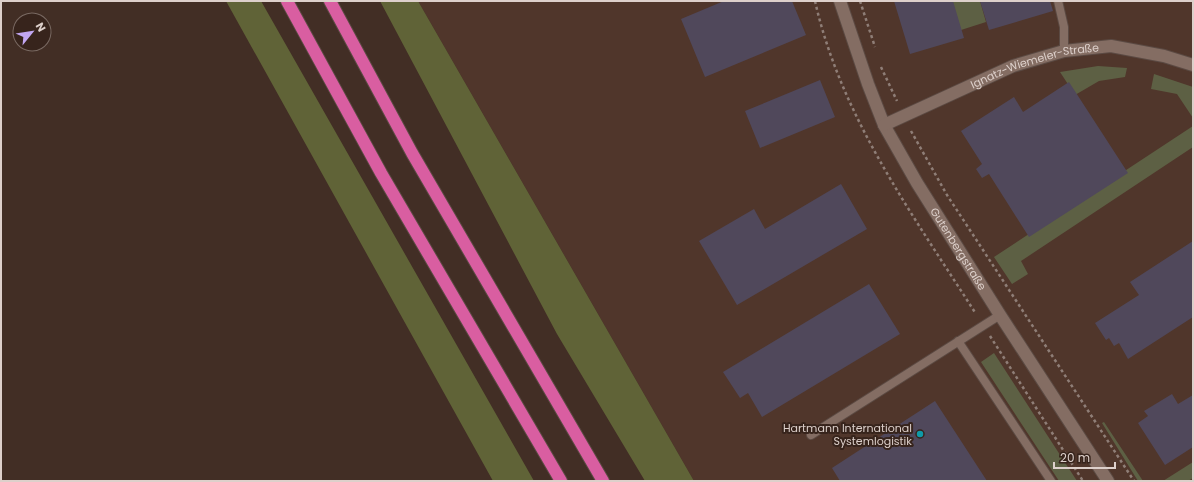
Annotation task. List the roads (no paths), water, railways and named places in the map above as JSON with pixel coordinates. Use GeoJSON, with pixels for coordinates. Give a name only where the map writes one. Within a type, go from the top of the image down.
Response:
{"type":"FeatureCollection","features":[{"type":"Feature","properties":{"kind":"highway"},"geometry":{"type":"LineString","coordinates":[[287,1],[381,173],[561,481]]}},
{"type":"Feature","properties":{"kind":"highway"},"geometry":{"type":"LineString","coordinates":[[330,1],[412,153],[604,481]]}},
{"type":"Feature","properties":{"kind":"street","name":"Gutenbergstraße"},"geometry":{"type":"LineString","coordinates":[[840,1],[868,84],[884,125],[918,183],[1000,315],[1108,481]]}},
{"type":"Feature","properties":{"kind":"street","name":"Ignatz-Wiemeler-Straße"},"geometry":{"type":"LineString","coordinates":[[884,125],[1013,66],[1064,51],[1111,46],[1164,56],[1193,65]]}},
{"type":"Feature","properties":{"kind":"lane"},"geometry":{"type":"LineString","coordinates":[[1058,1],[1064,27],[1064,51]]}},
{"type":"Feature","properties":{"kind":"lane"},"geometry":{"type":"LineString","coordinates":[[811,435],[1000,315]]}},
{"type":"Feature","properties":{"kind":"lane"},"geometry":{"type":"LineString","coordinates":[[958,341],[1051,481]]}},
{"type":"Feature","properties":{"kind":"place","name":"Hartmann International Systemlogistik"},"geometry":{"type":"Point","coordinates":[920,434]}}]}
